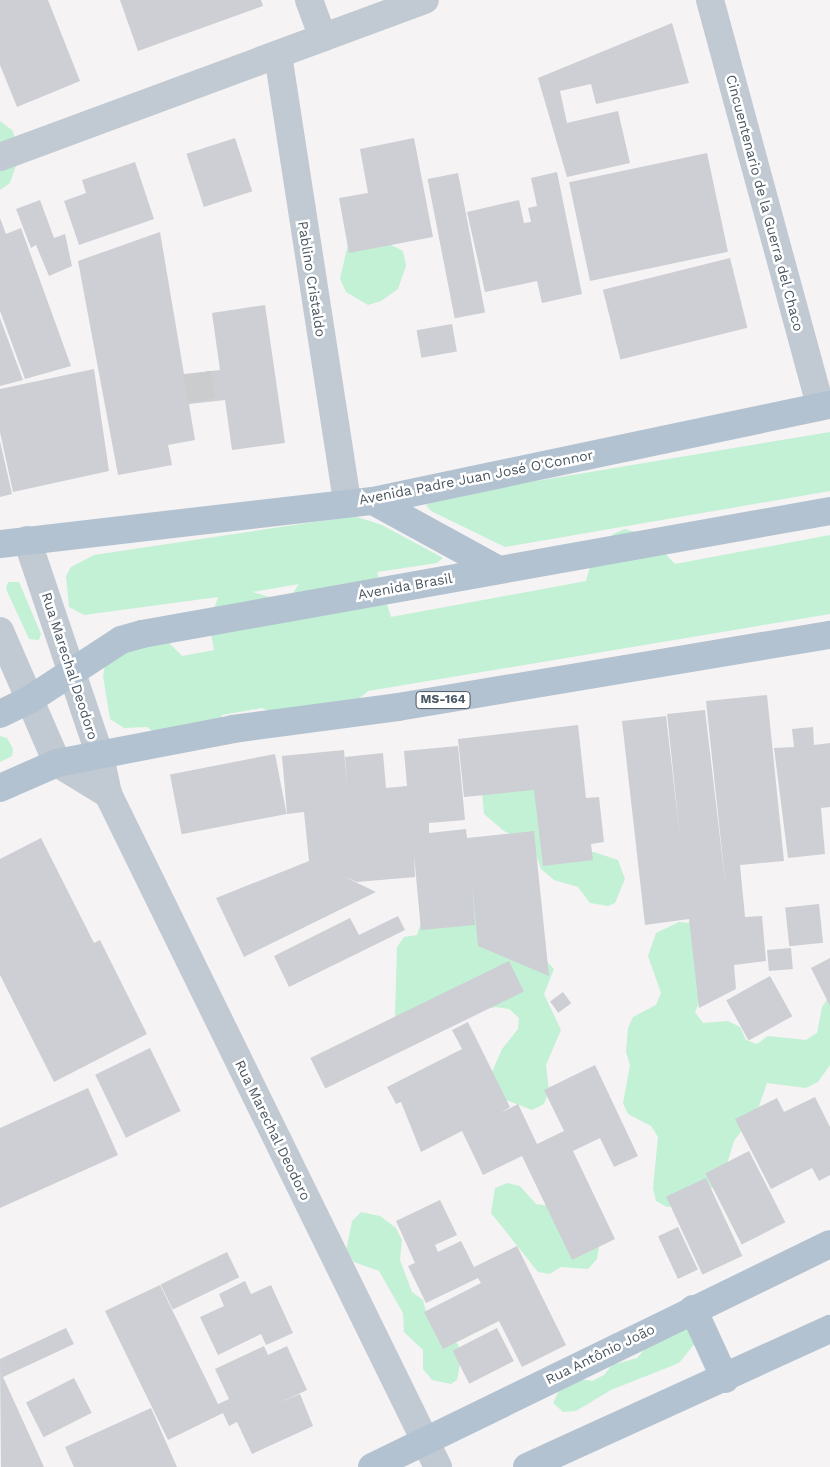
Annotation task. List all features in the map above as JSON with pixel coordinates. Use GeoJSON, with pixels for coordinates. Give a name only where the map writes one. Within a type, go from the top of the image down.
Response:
{"type":"FeatureCollection","features":[{"type":"Feature","properties":{"kind":"main road","name":"Avenida Padre Juan José O'Connor"},"geometry":{"type":"LineString","coordinates":[[0,544],[360,502],[825,405]]}},
{"type":"Feature","properties":{"kind":"main road"},"geometry":{"type":"LineString","coordinates":[[360,502],[497,569]]}},
{"type":"Feature","properties":{"kind":"main road","name":"Avenida Brasil"},"geometry":{"type":"LineString","coordinates":[[0,714],[29,700],[72,670],[121,640],[142,634],[497,569],[830,511]]}},
{"type":"Feature","properties":{"kind":"main road","name":"MS-164"},"geometry":{"type":"LineString","coordinates":[[0,788],[57,763],[233,730],[398,708],[830,635]]}},
{"type":"Feature","properties":{"kind":"main road","name":"Rua Antônio João"},"geometry":{"type":"LineString","coordinates":[[372,1467],[693,1309],[830,1244]]}},
{"type":"Feature","properties":{"kind":"main road"},"geometry":{"type":"LineString","coordinates":[[693,1309],[725,1379]]}},
{"type":"Feature","properties":{"kind":"main road"},"geometry":{"type":"LineString","coordinates":[[527,1467],[725,1379],[830,1329]]}},
{"type":"Feature","properties":{"kind":"street"},"geometry":{"type":"LineString","coordinates":[[309,0],[323,38]]}},
{"type":"Feature","properties":{"kind":"street"},"geometry":{"type":"LineString","coordinates":[[0,157],[425,0]]}},
{"type":"Feature","properties":{"kind":"street","name":"Cincuentenario de la Guerra del Chaco"},"geometry":{"type":"LineString","coordinates":[[710,0],[825,405]]}},
{"type":"Feature","properties":{"kind":"street","name":"Pablino Cristaldo"},"geometry":{"type":"LineString","coordinates":[[278,55],[360,502]]}},
{"type":"Feature","properties":{"kind":"street","name":"Rua Marechal Deodoro"},"geometry":{"type":"LineString","coordinates":[[27,540],[100,756],[108,794],[438,1467]]}},
{"type":"Feature","properties":{"kind":"street"},"geometry":{"type":"LineString","coordinates":[[0,631],[57,763],[108,794]]}},
{"type":"Feature","properties":{"kind":"green space"},"geometry":{"type":"Polygon","coordinates":[[[0,121],[13,131],[19,157],[10,183],[0,190],[0,121]]]}},
{"type":"Feature","properties":{"kind":"green space"},"geometry":{"type":"Polygon","coordinates":[[[348,244],[391,245],[403,251],[406,266],[398,289],[381,301],[368,305],[346,292],[340,279],[348,244]]]}},
{"type":"Feature","properties":{"kind":"green space"},"geometry":{"type":"Polygon","coordinates":[[[830,432],[830,491],[505,547],[431,511],[426,505],[440,497],[830,432]]]}},
{"type":"Feature","properties":{"kind":"green space"},"geometry":{"type":"Polygon","coordinates":[[[354,516],[382,525],[443,558],[437,563],[377,572],[391,617],[586,581],[594,552],[613,534],[625,529],[649,536],[675,564],[830,535],[830,614],[368,691],[353,704],[275,714],[262,708],[222,715],[216,731],[162,738],[147,727],[124,728],[110,719],[103,676],[108,651],[159,633],[182,656],[214,650],[209,624],[218,597],[84,615],[69,607],[66,576],[71,567],[94,555],[354,516]],[[299,584],[252,592],[277,599],[290,598],[299,584]]]}},
{"type":"Feature","properties":{"kind":"green space"},"geometry":{"type":"Polygon","coordinates":[[[8,582],[19,582],[41,634],[39,640],[29,639],[6,589],[8,582]]]}},
{"type":"Feature","properties":{"kind":"green space"},"geometry":{"type":"Polygon","coordinates":[[[0,736],[7,738],[13,749],[12,756],[0,762],[0,736]]]}},
{"type":"Feature","properties":{"kind":"green space"},"geometry":{"type":"Polygon","coordinates":[[[532,779],[574,851],[594,852],[618,860],[625,879],[615,903],[608,906],[590,903],[578,887],[554,880],[541,869],[533,845],[504,831],[484,814],[482,791],[532,779]]]}},
{"type":"Feature","properties":{"kind":"green space"},"geometry":{"type":"Polygon","coordinates":[[[472,884],[554,969],[544,994],[561,1030],[546,1065],[549,1091],[544,1104],[532,1110],[496,1096],[492,1072],[502,1049],[518,1029],[519,1018],[509,1009],[496,1007],[399,1025],[395,1015],[397,947],[404,937],[417,935],[428,899],[472,884]]]}},
{"type":"Feature","properties":{"kind":"green space"},"geometry":{"type":"Polygon","coordinates":[[[679,922],[700,924],[706,987],[695,1012],[703,1023],[728,1021],[740,1027],[746,1040],[757,1044],[768,1036],[806,1040],[817,1033],[822,1007],[830,995],[830,1065],[818,1082],[806,1088],[767,1083],[758,1109],[734,1141],[722,1180],[712,1188],[687,1194],[680,1206],[667,1207],[656,1201],[653,1188],[658,1137],[651,1126],[628,1114],[623,1103],[630,1065],[626,1052],[628,1028],[633,1017],[656,1005],[661,993],[648,956],[656,933],[679,922]]]}},
{"type":"Feature","properties":{"kind":"green space"},"geometry":{"type":"Polygon","coordinates":[[[507,1183],[520,1186],[536,1204],[549,1206],[599,1246],[597,1259],[588,1269],[561,1267],[550,1274],[538,1272],[491,1213],[495,1188],[507,1183]]]}},
{"type":"Feature","properties":{"kind":"green space"},"geometry":{"type":"Polygon","coordinates":[[[361,1212],[380,1216],[396,1228],[402,1240],[400,1260],[412,1292],[423,1300],[428,1320],[458,1344],[461,1358],[457,1380],[451,1384],[432,1380],[423,1369],[423,1350],[404,1332],[403,1313],[379,1271],[354,1262],[346,1251],[352,1221],[361,1212]]]}},
{"type":"Feature","properties":{"kind":"green space"},"geometry":{"type":"Polygon","coordinates":[[[687,1322],[696,1342],[679,1363],[611,1390],[576,1411],[563,1412],[553,1403],[559,1391],[580,1379],[592,1381],[604,1375],[612,1365],[637,1358],[663,1328],[687,1322]]]}},
{"type":"Feature","properties":{"kind":"building"},"geometry":{"type":"Polygon","coordinates":[[[0,0],[48,0],[80,81],[17,107],[0,65],[0,0]]]}},
{"type":"Feature","properties":{"kind":"building"},"geometry":{"type":"Polygon","coordinates":[[[120,0],[261,0],[263,6],[138,51],[120,0]]]}},
{"type":"Feature","properties":{"kind":"building"},"geometry":{"type":"Polygon","coordinates":[[[672,23],[689,83],[596,104],[591,84],[560,91],[567,123],[618,111],[630,163],[567,177],[538,78],[672,23]]]}},
{"type":"Feature","properties":{"kind":"building"},"geometry":{"type":"Polygon","coordinates":[[[235,138],[252,191],[204,207],[186,154],[235,138]]]}},
{"type":"Feature","properties":{"kind":"building"},"geometry":{"type":"Polygon","coordinates":[[[414,138],[433,237],[349,253],[339,198],[368,193],[360,149],[414,138]]]}},
{"type":"Feature","properties":{"kind":"building"},"geometry":{"type":"Polygon","coordinates":[[[707,153],[728,252],[590,281],[569,182],[707,153]]]}},
{"type":"Feature","properties":{"kind":"building"},"geometry":{"type":"Polygon","coordinates":[[[135,162],[154,219],[79,245],[64,201],[86,193],[82,180],[135,162]]]}},
{"type":"Feature","properties":{"kind":"building"},"geometry":{"type":"Polygon","coordinates":[[[557,172],[582,294],[542,303],[537,281],[485,292],[467,212],[519,200],[524,223],[531,222],[528,208],[537,206],[531,178],[557,172]]]}},
{"type":"Feature","properties":{"kind":"building"},"geometry":{"type":"Polygon","coordinates":[[[458,173],[485,312],[455,318],[428,179],[458,173]]]}},
{"type":"Feature","properties":{"kind":"building"},"geometry":{"type":"Polygon","coordinates":[[[40,200],[54,238],[65,234],[72,266],[49,276],[36,245],[31,248],[16,209],[40,200]]]}},
{"type":"Feature","properties":{"kind":"building"},"geometry":{"type":"Polygon","coordinates":[[[0,218],[6,234],[21,228],[71,366],[25,379],[0,311],[0,218]]]}},
{"type":"Feature","properties":{"kind":"building"},"geometry":{"type":"Polygon","coordinates":[[[160,232],[184,374],[220,370],[212,313],[265,305],[285,443],[232,450],[225,400],[189,404],[195,440],[168,445],[172,465],[118,475],[78,261],[160,232]]]}},
{"type":"Feature","properties":{"kind":"building"},"geometry":{"type":"Polygon","coordinates":[[[730,258],[747,328],[620,360],[603,290],[730,258]]]}},
{"type":"Feature","properties":{"kind":"building"},"geometry":{"type":"Polygon","coordinates":[[[0,318],[23,380],[0,386],[0,318]]]}},
{"type":"Feature","properties":{"kind":"building"},"geometry":{"type":"Polygon","coordinates":[[[452,324],[457,352],[421,358],[417,330],[452,324]]]}},
{"type":"Feature","properties":{"kind":"building"},"geometry":{"type":"Polygon","coordinates":[[[94,369],[109,471],[13,492],[0,432],[0,389],[94,369]]]}},
{"type":"Feature","properties":{"kind":"building"},"geometry":{"type":"Polygon","coordinates":[[[0,441],[12,494],[0,497],[0,441]]]}},
{"type":"Feature","properties":{"kind":"building"},"geometry":{"type":"Polygon","coordinates":[[[767,695],[784,861],[740,865],[745,917],[762,916],[766,961],[734,965],[736,989],[699,1008],[689,919],[645,925],[622,721],[666,716],[680,837],[667,714],[705,710],[726,889],[706,701],[767,695]]]}},
{"type":"Feature","properties":{"kind":"building"},"geometry":{"type":"Polygon","coordinates":[[[578,725],[586,798],[599,797],[604,842],[591,844],[593,860],[543,866],[534,790],[464,797],[458,739],[578,725]]]}},
{"type":"Feature","properties":{"kind":"building"},"geometry":{"type":"Polygon","coordinates":[[[813,727],[814,745],[830,743],[830,807],[821,808],[825,854],[788,858],[774,748],[794,747],[792,729],[813,727]]]}},
{"type":"Feature","properties":{"kind":"building"},"geometry":{"type":"Polygon","coordinates":[[[458,746],[465,820],[429,823],[429,833],[466,829],[467,838],[534,831],[549,976],[478,946],[472,883],[475,925],[421,930],[414,855],[415,877],[357,882],[343,876],[376,892],[244,957],[216,898],[309,861],[304,812],[287,814],[282,756],[344,750],[347,787],[345,757],[383,753],[386,788],[407,786],[404,751],[458,746]]]}},
{"type":"Feature","properties":{"kind":"building"},"geometry":{"type":"Polygon","coordinates":[[[275,754],[287,814],[182,834],[170,774],[275,754]]]}},
{"type":"Feature","properties":{"kind":"building"},"geometry":{"type":"Polygon","coordinates":[[[41,838],[94,943],[28,977],[100,940],[147,1034],[54,1082],[0,975],[0,859],[41,838]]]}},
{"type":"Feature","properties":{"kind":"building"},"geometry":{"type":"Polygon","coordinates":[[[819,904],[823,943],[789,946],[785,908],[819,904]]]}},
{"type":"Feature","properties":{"kind":"building"},"geometry":{"type":"Polygon","coordinates":[[[398,916],[405,930],[289,987],[274,956],[350,918],[359,935],[398,916]]]}},
{"type":"Feature","properties":{"kind":"building"},"geometry":{"type":"Polygon","coordinates":[[[791,948],[793,969],[769,971],[767,950],[791,948]]]}},
{"type":"Feature","properties":{"kind":"building"},"geometry":{"type":"Polygon","coordinates":[[[830,958],[830,1006],[811,968],[830,958]]]}},
{"type":"Feature","properties":{"kind":"building"},"geometry":{"type":"Polygon","coordinates":[[[509,961],[524,992],[325,1088],[310,1058],[509,961]]]}},
{"type":"Feature","properties":{"kind":"building"},"geometry":{"type":"Polygon","coordinates":[[[770,976],[792,1016],[749,1040],[726,1000],[770,976]]]}},
{"type":"Feature","properties":{"kind":"building"},"geometry":{"type":"Polygon","coordinates":[[[563,992],[571,1003],[558,1013],[550,1001],[563,992]]]}},
{"type":"Feature","properties":{"kind":"building"},"geometry":{"type":"Polygon","coordinates":[[[468,1022],[510,1107],[501,1113],[518,1104],[537,1144],[564,1131],[544,1090],[595,1065],[638,1156],[614,1167],[600,1138],[573,1151],[615,1239],[572,1260],[522,1156],[483,1175],[462,1131],[421,1152],[401,1102],[396,1104],[387,1087],[462,1049],[452,1030],[468,1022]]]}},
{"type":"Feature","properties":{"kind":"building"},"geometry":{"type":"Polygon","coordinates":[[[150,1048],[181,1111],[126,1138],[95,1075],[150,1048]]]}},
{"type":"Feature","properties":{"kind":"building"},"geometry":{"type":"Polygon","coordinates":[[[88,1088],[118,1155],[0,1208],[0,1128],[88,1088]]]}},
{"type":"Feature","properties":{"kind":"building"},"geometry":{"type":"Polygon","coordinates":[[[815,1097],[830,1127],[830,1175],[819,1181],[812,1168],[771,1189],[735,1119],[777,1098],[784,1112],[815,1097]]]}},
{"type":"Feature","properties":{"kind":"building"},"geometry":{"type":"Polygon","coordinates":[[[749,1151],[785,1222],[742,1245],[705,1173],[749,1151]]]}},
{"type":"Feature","properties":{"kind":"building"},"geometry":{"type":"Polygon","coordinates":[[[706,1178],[742,1256],[702,1275],[666,1197],[706,1178]]]}},
{"type":"Feature","properties":{"kind":"building"},"geometry":{"type":"Polygon","coordinates":[[[440,1200],[457,1235],[435,1245],[438,1252],[461,1241],[474,1267],[517,1246],[566,1345],[522,1367],[499,1321],[443,1349],[424,1312],[481,1283],[478,1278],[426,1303],[408,1266],[415,1263],[396,1221],[440,1200]]]}},
{"type":"Feature","properties":{"kind":"building"},"geometry":{"type":"Polygon","coordinates":[[[678,1227],[698,1270],[678,1279],[658,1236],[678,1227]]]}},
{"type":"Feature","properties":{"kind":"building"},"geometry":{"type":"Polygon","coordinates":[[[227,1252],[239,1277],[173,1310],[160,1284],[227,1252]]]}},
{"type":"Feature","properties":{"kind":"building"},"geometry":{"type":"Polygon","coordinates":[[[245,1281],[251,1294],[271,1285],[293,1333],[266,1345],[261,1334],[218,1355],[200,1317],[224,1306],[219,1294],[245,1281]]]}},
{"type":"Feature","properties":{"kind":"building"},"geometry":{"type":"Polygon","coordinates":[[[160,1285],[218,1404],[229,1399],[215,1369],[264,1346],[268,1355],[287,1346],[307,1390],[279,1403],[300,1394],[313,1426],[252,1454],[237,1422],[229,1426],[223,1413],[168,1440],[105,1311],[160,1285]]]}},
{"type":"Feature","properties":{"kind":"building"},"geometry":{"type":"Polygon","coordinates":[[[66,1328],[74,1344],[3,1377],[44,1467],[1,1467],[0,1359],[66,1328]]]}},
{"type":"Feature","properties":{"kind":"building"},"geometry":{"type":"Polygon","coordinates":[[[497,1328],[514,1361],[469,1384],[452,1351],[497,1328]]]}},
{"type":"Feature","properties":{"kind":"building"},"geometry":{"type":"Polygon","coordinates":[[[74,1378],[92,1413],[44,1437],[26,1403],[74,1378]]]}},
{"type":"Feature","properties":{"kind":"building"},"geometry":{"type":"Polygon","coordinates":[[[151,1408],[177,1467],[74,1467],[65,1447],[151,1408]]]}},
{"type":"Feature","properties":{"kind":"tunnel"},"geometry":{"type":"LineString","coordinates":[[197,373],[202,402]]}}]}
